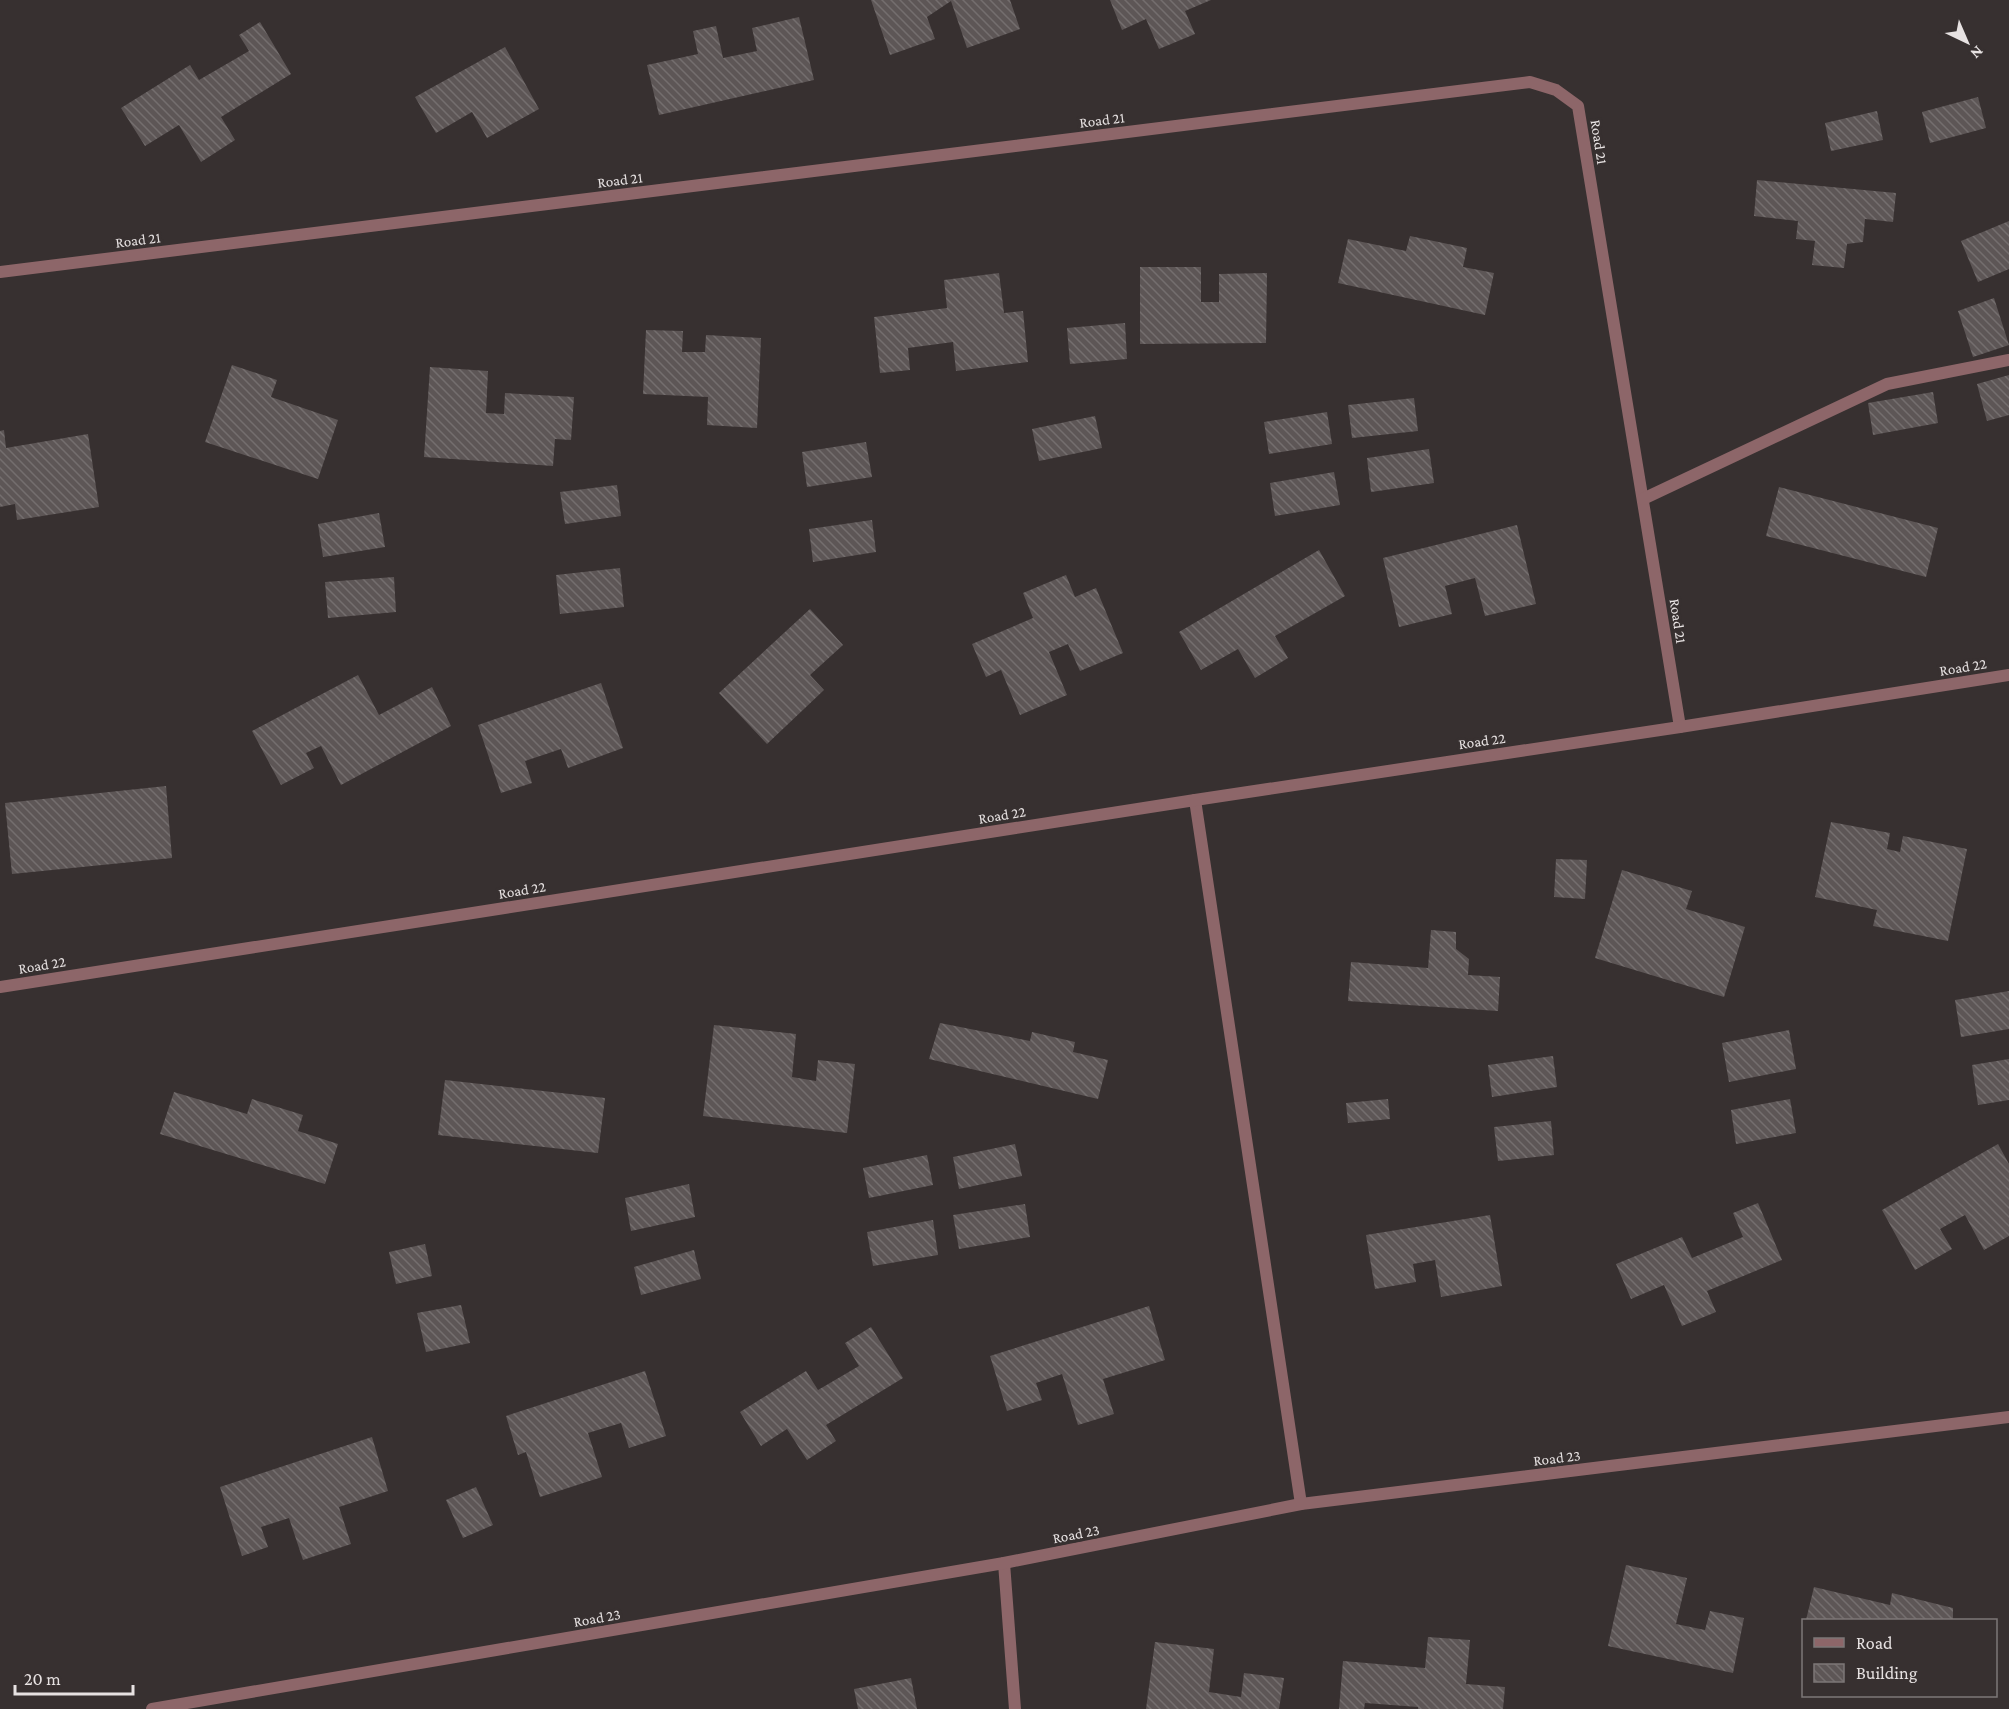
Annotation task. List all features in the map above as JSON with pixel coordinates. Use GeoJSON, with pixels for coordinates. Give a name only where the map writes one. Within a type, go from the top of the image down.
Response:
{"type":"FeatureCollection","features":[{"type":"Feature","properties":{"kind":"street","name":"Road 21"},"geometry":{"type":"LineString","coordinates":[[0,272],[1530,82],[1556,90],[1578,106],[1680,727]]}},
{"type":"Feature","properties":{"kind":"street"},"geometry":{"type":"LineString","coordinates":[[1643,499],[1887,384],[2009,360]]}},
{"type":"Feature","properties":{"kind":"street","name":"Road 22"},"geometry":{"type":"LineString","coordinates":[[0,987],[2009,675]]}},
{"type":"Feature","properties":{"kind":"street"},"geometry":{"type":"LineString","coordinates":[[1195,800],[1301,1504]]}},
{"type":"Feature","properties":{"kind":"street","name":"Road 23"},"geometry":{"type":"LineString","coordinates":[[152,1709],[1004,1563],[1301,1504],[2009,1417]]}},
{"type":"Feature","properties":{"kind":"street"},"geometry":{"type":"LineString","coordinates":[[1004,1563],[1015,1709]]}},
{"type":"Feature","properties":{"kind":"building"},"geometry":{"type":"Polygon","coordinates":[[[871,0],[1010,0],[1020,29],[967,48],[951,1],[927,17],[935,39],[890,55],[871,0]]]}},
{"type":"Feature","properties":{"kind":"building"},"geometry":{"type":"Polygon","coordinates":[[[1110,0],[1211,0],[1185,11],[1195,34],[1159,49],[1146,19],[1122,30],[1110,0]]]}},
{"type":"Feature","properties":{"kind":"building"},"geometry":{"type":"Polygon","coordinates":[[[799,17],[814,80],[659,115],[647,65],[698,54],[693,31],[716,26],[723,58],[757,51],[752,28],[799,17]]]}},
{"type":"Feature","properties":{"kind":"building"},"geometry":{"type":"Polygon","coordinates":[[[260,22],[291,74],[221,117],[235,140],[201,162],[179,125],[145,146],[121,108],[190,65],[199,80],[249,51],[239,35],[260,22]]]}},
{"type":"Feature","properties":{"kind":"building"},"geometry":{"type":"Polygon","coordinates":[[[505,47],[539,109],[487,138],[472,112],[436,133],[415,97],[505,47]]]}},
{"type":"Feature","properties":{"kind":"building"},"geometry":{"type":"Polygon","coordinates":[[[1978,97],[1986,128],[1930,143],[1922,112],[1978,97]]]}},
{"type":"Feature","properties":{"kind":"building"},"geometry":{"type":"Polygon","coordinates":[[[1877,111],[1883,140],[1831,151],[1825,123],[1877,111]]]}},
{"type":"Feature","properties":{"kind":"building"},"geometry":{"type":"Polygon","coordinates":[[[1757,180],[1896,193],[1893,222],[1865,219],[1863,242],[1847,244],[1844,268],[1812,265],[1815,241],[1796,239],[1798,221],[1754,216],[1757,180]]]}},
{"type":"Feature","properties":{"kind":"building"},"geometry":{"type":"Polygon","coordinates":[[[2009,221],[2009,269],[1978,282],[1961,241],[2009,221]]]}},
{"type":"Feature","properties":{"kind":"building"},"geometry":{"type":"Polygon","coordinates":[[[1410,236],[1467,248],[1463,267],[1494,273],[1485,315],[1338,283],[1348,239],[1406,251],[1410,236]]]}},
{"type":"Feature","properties":{"kind":"building"},"geometry":{"type":"Polygon","coordinates":[[[1140,267],[1201,267],[1201,302],[1219,302],[1219,274],[1267,273],[1266,343],[1140,344],[1140,267]]]}},
{"type":"Feature","properties":{"kind":"building"},"geometry":{"type":"Polygon","coordinates":[[[999,273],[1004,313],[1023,311],[1028,362],[956,371],[953,342],[908,348],[910,370],[880,373],[874,317],[947,308],[944,280],[999,273]]]}},
{"type":"Feature","properties":{"kind":"building"},"geometry":{"type":"Polygon","coordinates":[[[1994,298],[2009,345],[1973,357],[1958,311],[1994,298]]]}},
{"type":"Feature","properties":{"kind":"building"},"geometry":{"type":"Polygon","coordinates":[[[1125,323],[1127,359],[1070,364],[1067,328],[1125,323]]]}},
{"type":"Feature","properties":{"kind":"building"},"geometry":{"type":"Polygon","coordinates":[[[646,330],[683,331],[682,352],[705,352],[706,335],[761,338],[757,428],[707,425],[708,397],[643,394],[646,330]]]}},
{"type":"Feature","properties":{"kind":"building"},"geometry":{"type":"Polygon","coordinates":[[[232,365],[277,380],[271,397],[338,420],[318,479],[205,442],[232,365]]]}},
{"type":"Feature","properties":{"kind":"building"},"geometry":{"type":"Polygon","coordinates":[[[430,367],[488,371],[486,413],[504,414],[505,393],[574,397],[571,440],[555,439],[553,466],[424,457],[430,367]]]}},
{"type":"Feature","properties":{"kind":"building"},"geometry":{"type":"Polygon","coordinates":[[[2009,375],[2009,415],[1987,421],[1977,384],[2009,375]]]}},
{"type":"Feature","properties":{"kind":"building"},"geometry":{"type":"Polygon","coordinates":[[[1933,392],[1938,423],[1873,435],[1868,403],[1933,392]]]}},
{"type":"Feature","properties":{"kind":"building"},"geometry":{"type":"Polygon","coordinates":[[[1414,398],[1418,431],[1352,438],[1348,405],[1414,398]]]}},
{"type":"Feature","properties":{"kind":"building"},"geometry":{"type":"Polygon","coordinates":[[[1327,412],[1332,444],[1269,454],[1264,422],[1327,412]]]}},
{"type":"Feature","properties":{"kind":"building"},"geometry":{"type":"Polygon","coordinates":[[[1095,416],[1102,448],[1039,461],[1032,429],[1095,416]]]}},
{"type":"Feature","properties":{"kind":"building"},"geometry":{"type":"Polygon","coordinates":[[[4,430],[6,448],[88,434],[99,507],[17,520],[15,504],[0,507],[0,431],[4,430]]]}},
{"type":"Feature","properties":{"kind":"building"},"geometry":{"type":"Polygon","coordinates":[[[866,442],[872,477],[807,487],[802,452],[866,442]]]}},
{"type":"Feature","properties":{"kind":"building"},"geometry":{"type":"Polygon","coordinates":[[[1429,449],[1434,483],[1371,492],[1367,458],[1429,449]]]}},
{"type":"Feature","properties":{"kind":"building"},"geometry":{"type":"Polygon","coordinates":[[[1334,472],[1340,505],[1275,516],[1270,483],[1334,472]]]}},
{"type":"Feature","properties":{"kind":"building"},"geometry":{"type":"Polygon","coordinates":[[[617,485],[621,516],[565,524],[560,492],[617,485]]]}},
{"type":"Feature","properties":{"kind":"building"},"geometry":{"type":"Polygon","coordinates":[[[1779,487],[1938,528],[1926,577],[1766,536],[1779,487]]]}},
{"type":"Feature","properties":{"kind":"building"},"geometry":{"type":"Polygon","coordinates":[[[379,513],[385,547],[323,557],[318,524],[379,513]]]}},
{"type":"Feature","properties":{"kind":"building"},"geometry":{"type":"Polygon","coordinates":[[[872,520],[876,552],[813,562],[809,529],[872,520]]]}},
{"type":"Feature","properties":{"kind":"building"},"geometry":{"type":"Polygon","coordinates":[[[1517,525],[1536,604],[1485,616],[1475,578],[1445,586],[1452,614],[1399,627],[1383,558],[1517,525]]]}},
{"type":"Feature","properties":{"kind":"building"},"geometry":{"type":"Polygon","coordinates":[[[1319,550],[1345,596],[1275,636],[1288,658],[1255,678],[1238,649],[1201,670],[1179,632],[1319,550]]]}},
{"type":"Feature","properties":{"kind":"building"},"geometry":{"type":"Polygon","coordinates":[[[620,568],[624,607],[560,614],[556,575],[620,568]]]}},
{"type":"Feature","properties":{"kind":"building"},"geometry":{"type":"Polygon","coordinates":[[[1066,575],[1075,597],[1096,588],[1123,653],[1080,671],[1068,644],[1049,652],[1067,695],[1020,715],[1001,670],[986,677],[972,644],[1033,618],[1023,593],[1066,575]]]}},
{"type":"Feature","properties":{"kind":"building"},"geometry":{"type":"Polygon","coordinates":[[[394,577],[396,612],[328,618],[325,582],[394,577]]]}},
{"type":"Feature","properties":{"kind":"building"},"geometry":{"type":"Polygon","coordinates":[[[810,609],[843,645],[810,675],[824,690],[767,744],[719,693],[810,609]]]}},
{"type":"Feature","properties":{"kind":"building"},"geometry":{"type":"Polygon","coordinates":[[[358,675],[379,715],[432,687],[451,726],[341,785],[321,746],[306,753],[314,768],[281,785],[252,731],[358,675]]]}},
{"type":"Feature","properties":{"kind":"building"},"geometry":{"type":"Polygon","coordinates":[[[601,683],[623,748],[568,768],[561,749],[525,761],[532,783],[501,793],[478,725],[601,683]]]}},
{"type":"Feature","properties":{"kind":"building"},"geometry":{"type":"Polygon","coordinates":[[[166,786],[172,858],[12,874],[5,803],[166,786]]]}},
{"type":"Feature","properties":{"kind":"building"},"geometry":{"type":"Polygon","coordinates":[[[1831,822],[1890,833],[1887,849],[1900,852],[1903,836],[1967,849],[1948,941],[1873,926],[1877,910],[1815,897],[1831,822]]]}},
{"type":"Feature","properties":{"kind":"building"},"geometry":{"type":"Polygon","coordinates":[[[1556,859],[1587,860],[1585,899],[1554,897],[1556,859]]]}},
{"type":"Feature","properties":{"kind":"building"},"geometry":{"type":"Polygon","coordinates":[[[1622,870],[1692,891],[1686,909],[1745,927],[1724,997],[1595,958],[1622,870]]]}},
{"type":"Feature","properties":{"kind":"building"},"geometry":{"type":"Polygon","coordinates":[[[1431,930],[1456,932],[1456,949],[1469,959],[1468,975],[1500,977],[1498,1011],[1348,1001],[1351,962],[1428,968],[1431,930]]]}},
{"type":"Feature","properties":{"kind":"building"},"geometry":{"type":"Polygon","coordinates":[[[2009,991],[2009,1029],[1961,1037],[1955,1000],[2009,991]]]}},
{"type":"Feature","properties":{"kind":"building"},"geometry":{"type":"Polygon","coordinates":[[[940,1023],[1030,1041],[1032,1032],[1075,1042],[1073,1052],[1108,1060],[1098,1099],[929,1059],[940,1023]]]}},
{"type":"Feature","properties":{"kind":"building"},"geometry":{"type":"Polygon","coordinates":[[[714,1025],[796,1034],[792,1077],[816,1081],[818,1060],[855,1064],[847,1133],[703,1116],[714,1025]]]}},
{"type":"Feature","properties":{"kind":"building"},"geometry":{"type":"Polygon","coordinates":[[[1789,1030],[1796,1069],[1729,1082],[1722,1043],[1789,1030]]]}},
{"type":"Feature","properties":{"kind":"building"},"geometry":{"type":"Polygon","coordinates":[[[1553,1056],[1557,1087],[1492,1097],[1488,1065],[1553,1056]]]}},
{"type":"Feature","properties":{"kind":"building"},"geometry":{"type":"Polygon","coordinates":[[[2009,1059],[2009,1100],[1978,1105],[1972,1065],[2009,1059]]]}},
{"type":"Feature","properties":{"kind":"building"},"geometry":{"type":"Polygon","coordinates":[[[445,1080],[605,1098],[598,1153],[438,1135],[445,1080]]]}},
{"type":"Feature","properties":{"kind":"building"},"geometry":{"type":"Polygon","coordinates":[[[174,1092],[247,1114],[252,1099],[303,1115],[298,1131],[338,1144],[325,1184],[160,1134],[174,1092]]]}},
{"type":"Feature","properties":{"kind":"building"},"geometry":{"type":"Polygon","coordinates":[[[1388,1099],[1390,1119],[1348,1123],[1346,1103],[1388,1099]]]}},
{"type":"Feature","properties":{"kind":"building"},"geometry":{"type":"Polygon","coordinates":[[[1790,1099],[1796,1133],[1736,1144],[1731,1110],[1790,1099]]]}},
{"type":"Feature","properties":{"kind":"building"},"geometry":{"type":"Polygon","coordinates":[[[1551,1121],[1554,1155],[1498,1161],[1494,1127],[1551,1121]]]}},
{"type":"Feature","properties":{"kind":"building"},"geometry":{"type":"Polygon","coordinates":[[[1015,1144],[1022,1176],[959,1189],[953,1157],[1015,1144]]]}},
{"type":"Feature","properties":{"kind":"building"},"geometry":{"type":"Polygon","coordinates":[[[1998,1144],[2009,1164],[2009,1236],[1984,1250],[1965,1215],[1940,1229],[1952,1249],[1915,1270],[1882,1210],[1998,1144]]]}},
{"type":"Feature","properties":{"kind":"building"},"geometry":{"type":"Polygon","coordinates":[[[927,1155],[933,1185],[869,1198],[863,1168],[927,1155]]]}},
{"type":"Feature","properties":{"kind":"building"},"geometry":{"type":"Polygon","coordinates":[[[689,1184],[695,1217],[631,1231],[625,1198],[689,1184]]]}},
{"type":"Feature","properties":{"kind":"building"},"geometry":{"type":"Polygon","coordinates":[[[1758,1203],[1782,1260],[1707,1291],[1716,1312],[1682,1326],[1664,1285],[1631,1299],[1616,1264],[1682,1237],[1692,1258],[1743,1237],[1733,1213],[1758,1203]]]}},
{"type":"Feature","properties":{"kind":"building"},"geometry":{"type":"Polygon","coordinates":[[[1025,1204],[1030,1237],[959,1249],[953,1215],[1025,1204]]]}},
{"type":"Feature","properties":{"kind":"building"},"geometry":{"type":"Polygon","coordinates":[[[1490,1215],[1502,1286],[1441,1297],[1435,1260],[1413,1264],[1416,1282],[1375,1289],[1366,1235],[1490,1215]]]}},
{"type":"Feature","properties":{"kind":"building"},"geometry":{"type":"Polygon","coordinates":[[[933,1220],[938,1255],[873,1266],[867,1232],[933,1220]]]}},
{"type":"Feature","properties":{"kind":"building"},"geometry":{"type":"Polygon","coordinates":[[[425,1244],[432,1276],[396,1284],[389,1252],[425,1244]]]}},
{"type":"Feature","properties":{"kind":"building"},"geometry":{"type":"Polygon","coordinates":[[[694,1250],[701,1279],[641,1295],[634,1267],[694,1250]]]}},
{"type":"Feature","properties":{"kind":"building"},"geometry":{"type":"Polygon","coordinates":[[[461,1305],[470,1343],[426,1352],[417,1313],[461,1305]]]}},
{"type":"Feature","properties":{"kind":"building"},"geometry":{"type":"Polygon","coordinates":[[[1149,1306],[1165,1360],[1103,1379],[1114,1414],[1078,1425],[1062,1374],[1036,1383],[1042,1400],[1007,1411],[990,1356],[1149,1306]]]}},
{"type":"Feature","properties":{"kind":"building"},"geometry":{"type":"Polygon","coordinates":[[[871,1327],[903,1378],[826,1425],[836,1441],[807,1460],[787,1429],[761,1446],[740,1412],[806,1371],[818,1390],[859,1366],[845,1343],[871,1327]]]}},
{"type":"Feature","properties":{"kind":"building"},"geometry":{"type":"Polygon","coordinates":[[[645,1371],[666,1436],[629,1448],[621,1423],[588,1433],[602,1477],[540,1497],[526,1452],[518,1455],[506,1416],[645,1371]]]}},
{"type":"Feature","properties":{"kind":"building"},"geometry":{"type":"Polygon","coordinates":[[[372,1437],[388,1491],[339,1507],[351,1544],[303,1560],[289,1518],[261,1527],[268,1547],[242,1556],[220,1487],[372,1437]]]}},
{"type":"Feature","properties":{"kind":"building"},"geometry":{"type":"Polygon","coordinates":[[[476,1487],[493,1525],[463,1538],[446,1500],[476,1487]]]}},
{"type":"Feature","properties":{"kind":"building"},"geometry":{"type":"Polygon","coordinates":[[[1626,1565],[1687,1578],[1676,1624],[1705,1630],[1710,1611],[1744,1618],[1733,1673],[1608,1646],[1626,1565]]]}},
{"type":"Feature","properties":{"kind":"building"},"geometry":{"type":"Polygon","coordinates":[[[1814,1587],[1890,1605],[1892,1593],[1953,1608],[1953,1619],[1806,1619],[1814,1587]]]}},
{"type":"Feature","properties":{"kind":"building"},"geometry":{"type":"Polygon","coordinates":[[[1428,1637],[1470,1640],[1466,1684],[1505,1687],[1503,1709],[1418,1709],[1418,1707],[1365,1703],[1364,1709],[1339,1709],[1343,1661],[1425,1668],[1428,1637]]]}},
{"type":"Feature","properties":{"kind":"building"},"geometry":{"type":"Polygon","coordinates":[[[1155,1642],[1214,1649],[1209,1692],[1241,1697],[1244,1673],[1284,1678],[1279,1709],[1146,1709],[1155,1642]]]}},
{"type":"Feature","properties":{"kind":"building"},"geometry":{"type":"Polygon","coordinates":[[[911,1678],[917,1709],[858,1709],[854,1689],[911,1678]]]}}]}
